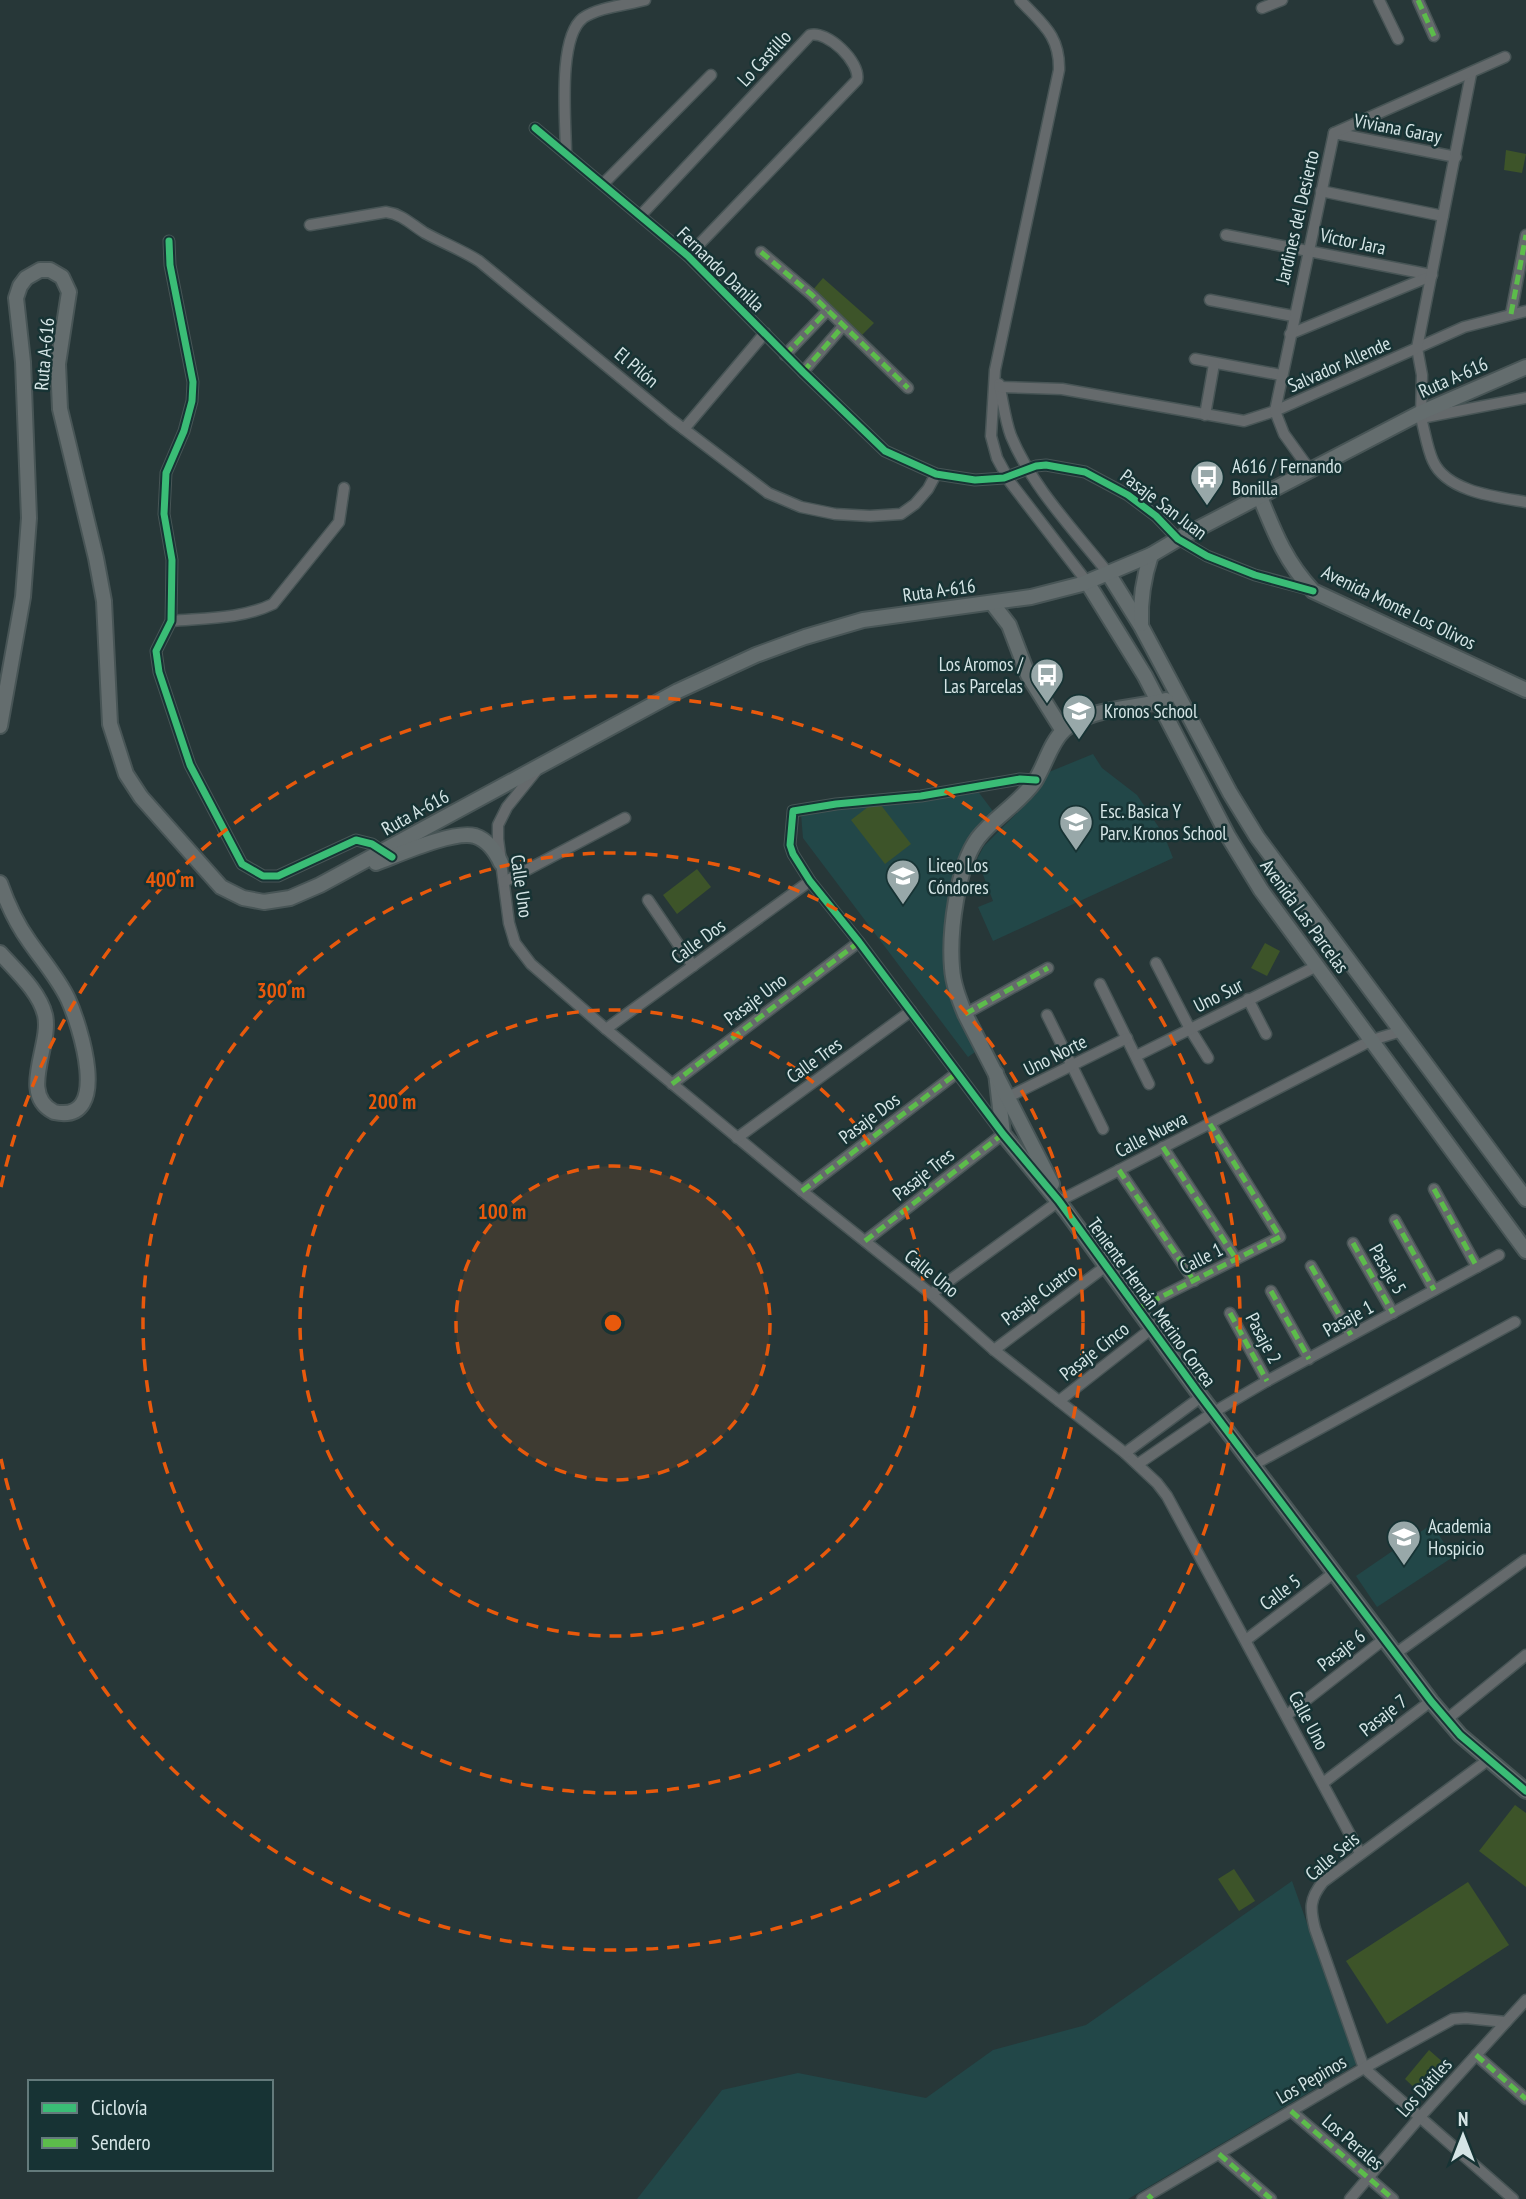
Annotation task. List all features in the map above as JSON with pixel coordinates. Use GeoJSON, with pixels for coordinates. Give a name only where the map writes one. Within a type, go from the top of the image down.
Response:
{"type":"FeatureCollection","features":[{"type":"Feature","properties":{"kind":"main road","name":"Ruta A-616"},"geometry":{"type":"LineString","coordinates":[[0,726],[23,597],[29,518],[23,362],[16,298],[26,278],[40,270],[50,270],[62,277],[69,292],[58,364],[60,409],[104,601],[110,724],[116,750],[125,775],[141,797],[221,887],[243,898],[264,902],[290,898],[387,854],[544,763],[678,691],[755,655],[805,636],[863,620],[1031,597],[1087,582],[1151,555],[1178,538],[1310,470],[1421,415],[1526,368]]}},
{"type":"Feature","properties":{"kind":"main road","name":"Avenida Monte Los Olivos"},"geometry":{"type":"LineString","coordinates":[[1260,497],[1294,571],[1313,591],[1526,690]]}},
{"type":"Feature","properties":{"kind":"main road"},"geometry":{"type":"LineString","coordinates":[[1141,626],[1142,590],[1151,555]]}},
{"type":"Feature","properties":{"kind":"main road","name":"Avenida Las Parcelas"},"geometry":{"type":"LineString","coordinates":[[1108,573],[1141,626],[1252,829],[1526,1199]]}},
{"type":"Feature","properties":{"kind":"main road","name":"Avenida Las Parcelas"},"geometry":{"type":"LineString","coordinates":[[1087,582],[1159,702],[1233,845],[1261,890],[1526,1251]]}},
{"type":"Feature","properties":{"kind":"main road"},"geometry":{"type":"LineString","coordinates":[[992,603],[1009,625],[1028,675],[1063,731],[1091,716],[1179,696]]}},
{"type":"Feature","properties":{"kind":"main road","name":"Teniente Hernán Merino Correa"},"geometry":{"type":"LineString","coordinates":[[1059,1201],[1046,1171],[1004,1100],[996,1073],[965,1014],[955,988],[951,967],[958,885],[964,864],[980,836],[1015,805],[1036,780],[1063,731]]}},
{"type":"Feature","properties":{"kind":"main road"},"geometry":{"type":"LineString","coordinates":[[387,854],[469,835],[478,836],[488,843],[501,863]]}},
{"type":"Feature","properties":{"kind":"main road"},"geometry":{"type":"LineString","coordinates":[[0,883],[22,932],[62,988],[72,1009],[89,1086],[84,1102],[72,1112],[54,1112],[41,1100],[37,1084],[46,1035],[45,1014],[36,995],[0,953]]}},
{"type":"Feature","properties":{"kind":"main road","name":"Teniente Hernán Merino Correa"},"geometry":{"type":"LineString","coordinates":[[1004,1100],[1003,1134],[1059,1201],[1383,1640],[1446,1720],[1526,1791]]}},
{"type":"Feature","properties":{"kind":"street"},"geometry":{"type":"LineString","coordinates":[[566,155],[564,71],[572,35],[582,19],[597,12],[645,0]]}},
{"type":"Feature","properties":{"kind":"street"},"geometry":{"type":"LineString","coordinates":[[1020,0],[1051,34],[1059,52],[1059,70],[995,370],[991,436],[1007,477],[1087,582]]}},
{"type":"Feature","properties":{"kind":"street"},"geometry":{"type":"LineString","coordinates":[[1262,8],[1282,0]]}},
{"type":"Feature","properties":{"kind":"street"},"geometry":{"type":"LineString","coordinates":[[1379,0],[1398,39]]}},
{"type":"Feature","properties":{"kind":"street"},"geometry":{"type":"LineString","coordinates":[[1418,0],[1434,36]]}},
{"type":"Feature","properties":{"kind":"street","name":"Lo Castillo"},"geometry":{"type":"LineString","coordinates":[[641,215],[810,35],[824,36],[845,53],[857,66],[857,80],[688,256]]}},
{"type":"Feature","properties":{"kind":"street","name":"Jardines del Desierto"},"geometry":{"type":"LineString","coordinates":[[1275,411],[1293,316],[1334,134],[1505,57]]}},
{"type":"Feature","properties":{"kind":"street","name":"Salvador Allende"},"geometry":{"type":"LineString","coordinates":[[999,387],[1062,389],[1244,421],[1275,411],[1417,348],[1471,74]]}},
{"type":"Feature","properties":{"kind":"street"},"geometry":{"type":"LineString","coordinates":[[603,184],[711,75]]}},
{"type":"Feature","properties":{"kind":"street","name":"Fernando Danilla"},"geometry":{"type":"LineString","coordinates":[[535,128],[688,256],[876,443]]}},
{"type":"Feature","properties":{"kind":"street","name":"Viviana Garay"},"geometry":{"type":"LineString","coordinates":[[1334,134],[1456,157]]}},
{"type":"Feature","properties":{"kind":"street"},"geometry":{"type":"LineString","coordinates":[[1321,191],[1443,216]]}},
{"type":"Feature","properties":{"kind":"street","name":"El Pilón"},"geometry":{"type":"LineString","coordinates":[[310,225],[386,212],[397,214],[428,234],[454,246],[479,261],[684,429],[768,493],[801,507],[835,514],[901,514],[915,504],[936,474]]}},
{"type":"Feature","properties":{"kind":"street","name":"Víctor Jara"},"geometry":{"type":"LineString","coordinates":[[1226,235],[1432,275]]}},
{"type":"Feature","properties":{"kind":"street"},"geometry":{"type":"LineString","coordinates":[[1511,314],[1526,236]]}},
{"type":"Feature","properties":{"kind":"street"},"geometry":{"type":"LineString","coordinates":[[169,241],[170,265],[193,382],[192,401],[184,431],[166,473],[163,514],[172,560],[171,621],[156,651],[159,672],[190,765],[242,864],[263,876],[278,876],[356,840],[372,844],[387,854]]}},
{"type":"Feature","properties":{"kind":"street"},"geometry":{"type":"LineString","coordinates":[[761,252],[812,295],[908,388]]}},
{"type":"Feature","properties":{"kind":"street"},"geometry":{"type":"LineString","coordinates":[[1290,334],[1432,275]]}},
{"type":"Feature","properties":{"kind":"street"},"geometry":{"type":"LineString","coordinates":[[1210,300],[1293,316]]}},
{"type":"Feature","properties":{"kind":"street"},"geometry":{"type":"LineString","coordinates":[[785,355],[827,311]]}},
{"type":"Feature","properties":{"kind":"street","name":"Ruta A-616"},"geometry":{"type":"LineString","coordinates":[[1417,348],[1464,327],[1526,311]]}},
{"type":"Feature","properties":{"kind":"street"},"geometry":{"type":"LineString","coordinates":[[803,372],[844,326]]}},
{"type":"Feature","properties":{"kind":"street"},"geometry":{"type":"LineString","coordinates":[[684,429],[765,333]]}},
{"type":"Feature","properties":{"kind":"street"},"geometry":{"type":"LineString","coordinates":[[1417,348],[1422,375],[1421,415],[1433,462],[1440,470],[1478,494],[1526,502]]}},
{"type":"Feature","properties":{"kind":"street"},"geometry":{"type":"LineString","coordinates":[[1195,359],[1281,375]]}},
{"type":"Feature","properties":{"kind":"street"},"geometry":{"type":"LineString","coordinates":[[1205,415],[1214,364]]}},
{"type":"Feature","properties":{"kind":"street"},"geometry":{"type":"LineString","coordinates":[[995,370],[1010,434],[1028,469],[1108,573]]}},
{"type":"Feature","properties":{"kind":"street"},"geometry":{"type":"LineString","coordinates":[[1421,415],[1526,398]]}},
{"type":"Feature","properties":{"kind":"street"},"geometry":{"type":"LineString","coordinates":[[1275,411],[1284,434],[1310,470]]}},
{"type":"Feature","properties":{"kind":"street","name":"Pasaje San Juan"},"geometry":{"type":"LineString","coordinates":[[876,443],[906,462],[936,474],[975,480],[1007,477],[1046,465],[1085,472],[1128,495],[1156,516],[1178,538],[1207,556],[1313,591]]}},
{"type":"Feature","properties":{"kind":"street"},"geometry":{"type":"LineString","coordinates":[[171,621],[240,614],[261,610],[273,604],[339,522],[344,488]]}},
{"type":"Feature","properties":{"kind":"street","name":"Calle Uno"},"geometry":{"type":"LineString","coordinates":[[544,763],[507,807],[498,825],[509,923],[515,943],[531,964],[606,1029],[931,1294],[994,1350],[1125,1453],[1157,1483],[1167,1496],[1360,1853]]}},
{"type":"Feature","properties":{"kind":"street","name":"Teniente Hernán Merino Correa"},"geometry":{"type":"LineString","coordinates":[[1003,1134],[810,881],[790,845],[793,811],[932,794],[1020,779],[1036,780]]}},
{"type":"Feature","properties":{"kind":"street"},"geometry":{"type":"LineString","coordinates":[[504,882],[625,818]]}},
{"type":"Feature","properties":{"kind":"street","name":"Calle Dos"},"geometry":{"type":"LineString","coordinates":[[606,1029],[810,881]]}},
{"type":"Feature","properties":{"kind":"street"},"geometry":{"type":"LineString","coordinates":[[649,900],[693,966]]}},
{"type":"Feature","properties":{"kind":"street","name":"Pasaje Uno"},"geometry":{"type":"LineString","coordinates":[[672,1084],[859,942]]}},
{"type":"Feature","properties":{"kind":"street"},"geometry":{"type":"LineString","coordinates":[[1156,963],[1208,1058]]}},
{"type":"Feature","properties":{"kind":"street","name":"Uno Sur"},"geometry":{"type":"LineString","coordinates":[[1136,1056],[1317,966]]}},
{"type":"Feature","properties":{"kind":"street"},"geometry":{"type":"LineString","coordinates":[[965,1014],[1048,968]]}},
{"type":"Feature","properties":{"kind":"street"},"geometry":{"type":"LineString","coordinates":[[1100,984],[1149,1084]]}},
{"type":"Feature","properties":{"kind":"street"},"geometry":{"type":"LineString","coordinates":[[1248,999],[1266,1034]]}},
{"type":"Feature","properties":{"kind":"street","name":"Calle Tres"},"geometry":{"type":"LineString","coordinates":[[737,1138],[911,1011]]}},
{"type":"Feature","properties":{"kind":"street"},"geometry":{"type":"LineString","coordinates":[[1047,1015],[1103,1129]]}},
{"type":"Feature","properties":{"kind":"street","name":"Calle Nueva"},"geometry":{"type":"LineString","coordinates":[[931,1294],[1059,1201],[1372,1040],[1402,1031]]}},
{"type":"Feature","properties":{"kind":"street","name":"Uno Norte"},"geometry":{"type":"LineString","coordinates":[[1004,1100],[1127,1038]]}},
{"type":"Feature","properties":{"kind":"street","name":"Pasaje Dos"},"geometry":{"type":"LineString","coordinates":[[802,1191],[957,1073]]}},
{"type":"Feature","properties":{"kind":"street","name":"Calle 1"},"geometry":{"type":"LineString","coordinates":[[1137,1309],[1280,1237],[1210,1124]]}},
{"type":"Feature","properties":{"kind":"street","name":"Pasaje Tres"},"geometry":{"type":"LineString","coordinates":[[865,1241],[1003,1134]]}},
{"type":"Feature","properties":{"kind":"street"},"geometry":{"type":"LineString","coordinates":[[1163,1147],[1236,1259]]}},
{"type":"Feature","properties":{"kind":"street"},"geometry":{"type":"LineString","coordinates":[[1119,1170],[1194,1280]]}},
{"type":"Feature","properties":{"kind":"street"},"geometry":{"type":"LineString","coordinates":[[1434,1189],[1477,1267]]}},
{"type":"Feature","properties":{"kind":"street"},"geometry":{"type":"LineString","coordinates":[[1395,1220],[1434,1290]]}},
{"type":"Feature","properties":{"kind":"street","name":"Pasaje 5"},"geometry":{"type":"LineString","coordinates":[[1353,1243],[1393,1313]]}},
{"type":"Feature","properties":{"kind":"street","name":"Pasaje 1"},"geometry":{"type":"LineString","coordinates":[[1138,1464],[1214,1412],[1267,1381],[1499,1255]]}},
{"type":"Feature","properties":{"kind":"street","name":"Pasaje Cuatro"},"geometry":{"type":"LineString","coordinates":[[994,1350],[1106,1266]]}},
{"type":"Feature","properties":{"kind":"street"},"geometry":{"type":"LineString","coordinates":[[1311,1266],[1351,1335]]}},
{"type":"Feature","properties":{"kind":"street"},"geometry":{"type":"LineString","coordinates":[[1271,1291],[1309,1359]]}},
{"type":"Feature","properties":{"kind":"street","name":"Pasaje 2"},"geometry":{"type":"LineString","coordinates":[[1230,1313],[1267,1381]]}},
{"type":"Feature","properties":{"kind":"street"},"geometry":{"type":"LineString","coordinates":[[1253,1465],[1515,1322]]}},
{"type":"Feature","properties":{"kind":"street","name":"Pasaje Cinco"},"geometry":{"type":"LineString","coordinates":[[1059,1401],[1152,1329]]}},
{"type":"Feature","properties":{"kind":"street"},"geometry":{"type":"LineString","coordinates":[[1125,1453],[1201,1396]]}},
{"type":"Feature","properties":{"kind":"street"},"geometry":{"type":"LineString","coordinates":[[1395,1654],[1525,1560]]}},
{"type":"Feature","properties":{"kind":"street","name":"Calle 5"},"geometry":{"type":"LineString","coordinates":[[1246,1640],[1335,1572]]}},
{"type":"Feature","properties":{"kind":"street","name":"Pasaje 6"},"geometry":{"type":"LineString","coordinates":[[1287,1715],[1383,1640]]}},
{"type":"Feature","properties":{"kind":"street"},"geometry":{"type":"LineString","coordinates":[[1446,1720],[1526,1655]]}},
{"type":"Feature","properties":{"kind":"street","name":"Pasaje 7"},"geometry":{"type":"LineString","coordinates":[[1324,1783],[1431,1700]]}},
{"type":"Feature","properties":{"kind":"street","name":"Calle Seis"},"geometry":{"type":"LineString","coordinates":[[1364,2068],[1315,1929],[1310,1907],[1312,1894],[1322,1882],[1360,1853],[1488,1760]]}},
{"type":"Feature","properties":{"kind":"street","name":"Los Dátiles"},"geometry":{"type":"LineString","coordinates":[[1350,2199],[1526,2000]]}},
{"type":"Feature","properties":{"kind":"street","name":"Los Pepinos"},"geometry":{"type":"LineString","coordinates":[[1147,2198],[1364,2068],[1454,2019],[1506,2022]]}},
{"type":"Feature","properties":{"kind":"street"},"geometry":{"type":"LineString","coordinates":[[1476,2056],[1526,2099]]}},
{"type":"Feature","properties":{"kind":"street"},"geometry":{"type":"LineString","coordinates":[[1364,2068],[1513,2199]]}},
{"type":"Feature","properties":{"kind":"street","name":"Los Perales"},"geometry":{"type":"LineString","coordinates":[[1291,2111],[1393,2199]]}},
{"type":"Feature","properties":{"kind":"street"},"geometry":{"type":"LineString","coordinates":[[1219,2154],[1271,2199]]}},
{"type":"Feature","properties":{"kind":"shaded area","name":"Esc. Basica Y Parv. Kronos School"},"geometry":{"type":"Polygon","coordinates":[[[1093,754],[1102,768],[1137,795],[1164,835],[1173,858],[993,941],[978,907],[993,901],[977,859],[984,846],[1036,794],[1049,772],[1093,754]]]}},
{"type":"Feature","properties":{"kind":"shaded area","name":"Liceo Los Cóndores"},"geometry":{"type":"Polygon","coordinates":[[[974,786],[995,814],[977,830],[947,957],[978,1050],[968,1057],[803,838],[801,814],[974,786]]]}},
{"type":"Feature","properties":{"kind":"shaded area","name":"Academia Hospicio"},"geometry":{"type":"Polygon","coordinates":[[[1432,1524],[1453,1557],[1377,1607],[1356,1576],[1432,1524]]]}},
{"type":"Feature","properties":{"kind":"shaded area"},"geometry":{"type":"Polygon","coordinates":[[[1292,1881],[1357,2064],[1128,2199],[637,2199],[722,2090],[798,2073],[926,2098],[993,2050],[1086,2025],[1292,1881]]]}},
{"type":"Feature","properties":{"kind":"green space"},"geometry":{"type":"Polygon","coordinates":[[[1506,150],[1526,154],[1522,173],[1504,170],[1506,150]]]}},
{"type":"Feature","properties":{"kind":"green space"},"geometry":{"type":"Polygon","coordinates":[[[823,278],[874,323],[862,335],[812,291],[823,278]]]}},
{"type":"Feature","properties":{"kind":"green space"},"geometry":{"type":"Polygon","coordinates":[[[877,800],[911,844],[885,864],[851,820],[877,800]]]}},
{"type":"Feature","properties":{"kind":"green space"},"geometry":{"type":"Polygon","coordinates":[[[697,869],[711,887],[677,914],[663,895],[697,869]]]}},
{"type":"Feature","properties":{"kind":"green space"},"geometry":{"type":"Polygon","coordinates":[[[1265,943],[1280,951],[1267,976],[1251,968],[1265,943]]]}},
{"type":"Feature","properties":{"kind":"green space"},"geometry":{"type":"Polygon","coordinates":[[[1515,1805],[1526,1813],[1526,1887],[1479,1851],[1515,1805]]]}},
{"type":"Feature","properties":{"kind":"green space"},"geometry":{"type":"Polygon","coordinates":[[[1234,1869],[1255,1901],[1239,1911],[1218,1879],[1234,1869]]]}},
{"type":"Feature","properties":{"kind":"green space"},"geometry":{"type":"Polygon","coordinates":[[[1468,1882],[1509,1945],[1387,2024],[1346,1961],[1468,1882]]]}},
{"type":"Feature","properties":{"kind":"green space"},"geometry":{"type":"Polygon","coordinates":[[[1429,2050],[1445,2064],[1420,2093],[1405,2079],[1429,2050]]]}},
{"type":"Feature","properties":{"kind":"marked path"},"geometry":{"type":"LineString","coordinates":[[1418,0],[1434,36]]}},
{"type":"Feature","properties":{"kind":"marked path"},"geometry":{"type":"LineString","coordinates":[[1511,314],[1526,235]]}},
{"type":"Feature","properties":{"kind":"marked path"},"geometry":{"type":"LineString","coordinates":[[761,252],[812,295],[908,388]]}},
{"type":"Feature","properties":{"kind":"marked path"},"geometry":{"type":"LineString","coordinates":[[785,355],[827,311]]}},
{"type":"Feature","properties":{"kind":"marked path"},"geometry":{"type":"LineString","coordinates":[[803,372],[843,326]]}},
{"type":"Feature","properties":{"kind":"marked path"},"geometry":{"type":"LineString","coordinates":[[672,1084],[859,942]]}},
{"type":"Feature","properties":{"kind":"marked path"},"geometry":{"type":"LineString","coordinates":[[965,1014],[1048,968]]}},
{"type":"Feature","properties":{"kind":"marked path"},"geometry":{"type":"LineString","coordinates":[[802,1191],[957,1073]]}},
{"type":"Feature","properties":{"kind":"marked path"},"geometry":{"type":"LineString","coordinates":[[1137,1309],[1280,1237],[1210,1124]]}},
{"type":"Feature","properties":{"kind":"marked path"},"geometry":{"type":"LineString","coordinates":[[865,1241],[1003,1134]]}},
{"type":"Feature","properties":{"kind":"marked path"},"geometry":{"type":"LineString","coordinates":[[1163,1147],[1236,1259]]}},
{"type":"Feature","properties":{"kind":"marked path"},"geometry":{"type":"LineString","coordinates":[[1119,1170],[1194,1281]]}},
{"type":"Feature","properties":{"kind":"marked path"},"geometry":{"type":"LineString","coordinates":[[1434,1189],[1477,1267]]}},
{"type":"Feature","properties":{"kind":"marked path"},"geometry":{"type":"LineString","coordinates":[[1395,1220],[1434,1290]]}},
{"type":"Feature","properties":{"kind":"marked path"},"geometry":{"type":"LineString","coordinates":[[1353,1243],[1393,1313]]}},
{"type":"Feature","properties":{"kind":"marked path"},"geometry":{"type":"LineString","coordinates":[[1311,1266],[1351,1335]]}},
{"type":"Feature","properties":{"kind":"marked path"},"geometry":{"type":"LineString","coordinates":[[1271,1291],[1309,1359]]}},
{"type":"Feature","properties":{"kind":"marked path"},"geometry":{"type":"LineString","coordinates":[[1230,1313],[1267,1381]]}},
{"type":"Feature","properties":{"kind":"marked path"},"geometry":{"type":"LineString","coordinates":[[1476,2055],[1526,2099]]}},
{"type":"Feature","properties":{"kind":"marked path"},"geometry":{"type":"LineString","coordinates":[[1291,2111],[1393,2199]]}},
{"type":"Feature","properties":{"kind":"marked path"},"geometry":{"type":"LineString","coordinates":[[1219,2154],[1271,2199]]}},
{"type":"Feature","properties":{"kind":"marked path"},"geometry":{"type":"LineString","coordinates":[[1148,2195],[1152,2199]]}},
{"type":"Feature","properties":{"kind":"cycle path"},"geometry":{"type":"LineString","coordinates":[[535,128],[688,256],[885,451],[936,474],[975,480],[1004,478],[1046,465],[1085,472],[1128,495],[1156,516],[1178,539],[1207,556],[1255,575],[1313,591]]}},
{"type":"Feature","properties":{"kind":"cycle path"},"geometry":{"type":"LineString","coordinates":[[169,241],[170,265],[193,382],[192,401],[184,431],[166,473],[164,514],[172,560],[171,621],[156,651],[159,672],[190,765],[242,864],[263,876],[278,876],[356,840],[372,844],[392,857]]}},
{"type":"Feature","properties":{"kind":"cycle path"},"geometry":{"type":"LineString","coordinates":[[1036,780],[1020,779],[921,796],[793,811],[790,845],[810,881],[1003,1134],[1059,1201],[1197,1391],[1431,1701],[1460,1735],[1526,1791]]}},
{"type":"Feature","properties":{"kind":"place","name":"A616 / Fernando Bonilla"},"geometry":{"type":"Point","coordinates":[1207,507]}},
{"type":"Feature","properties":{"kind":"place","name":"Los Aromos / Las Parcelas"},"geometry":{"type":"Point","coordinates":[1047,705]}},
{"type":"Feature","properties":{"kind":"place","name":"Kronos School"},"geometry":{"type":"Point","coordinates":[1079,741]}},
{"type":"Feature","properties":{"kind":"place","name":"Esc. Basica Y Parv. Kronos School"},"geometry":{"type":"Point","coordinates":[1076,852]}},
{"type":"Feature","properties":{"kind":"place","name":"Liceo Los Cóndores"},"geometry":{"type":"Point","coordinates":[903,906]}},
{"type":"Feature","properties":{"kind":"place","name":"Academia Hospicio"},"geometry":{"type":"Point","coordinates":[1404,1567]}}]}
